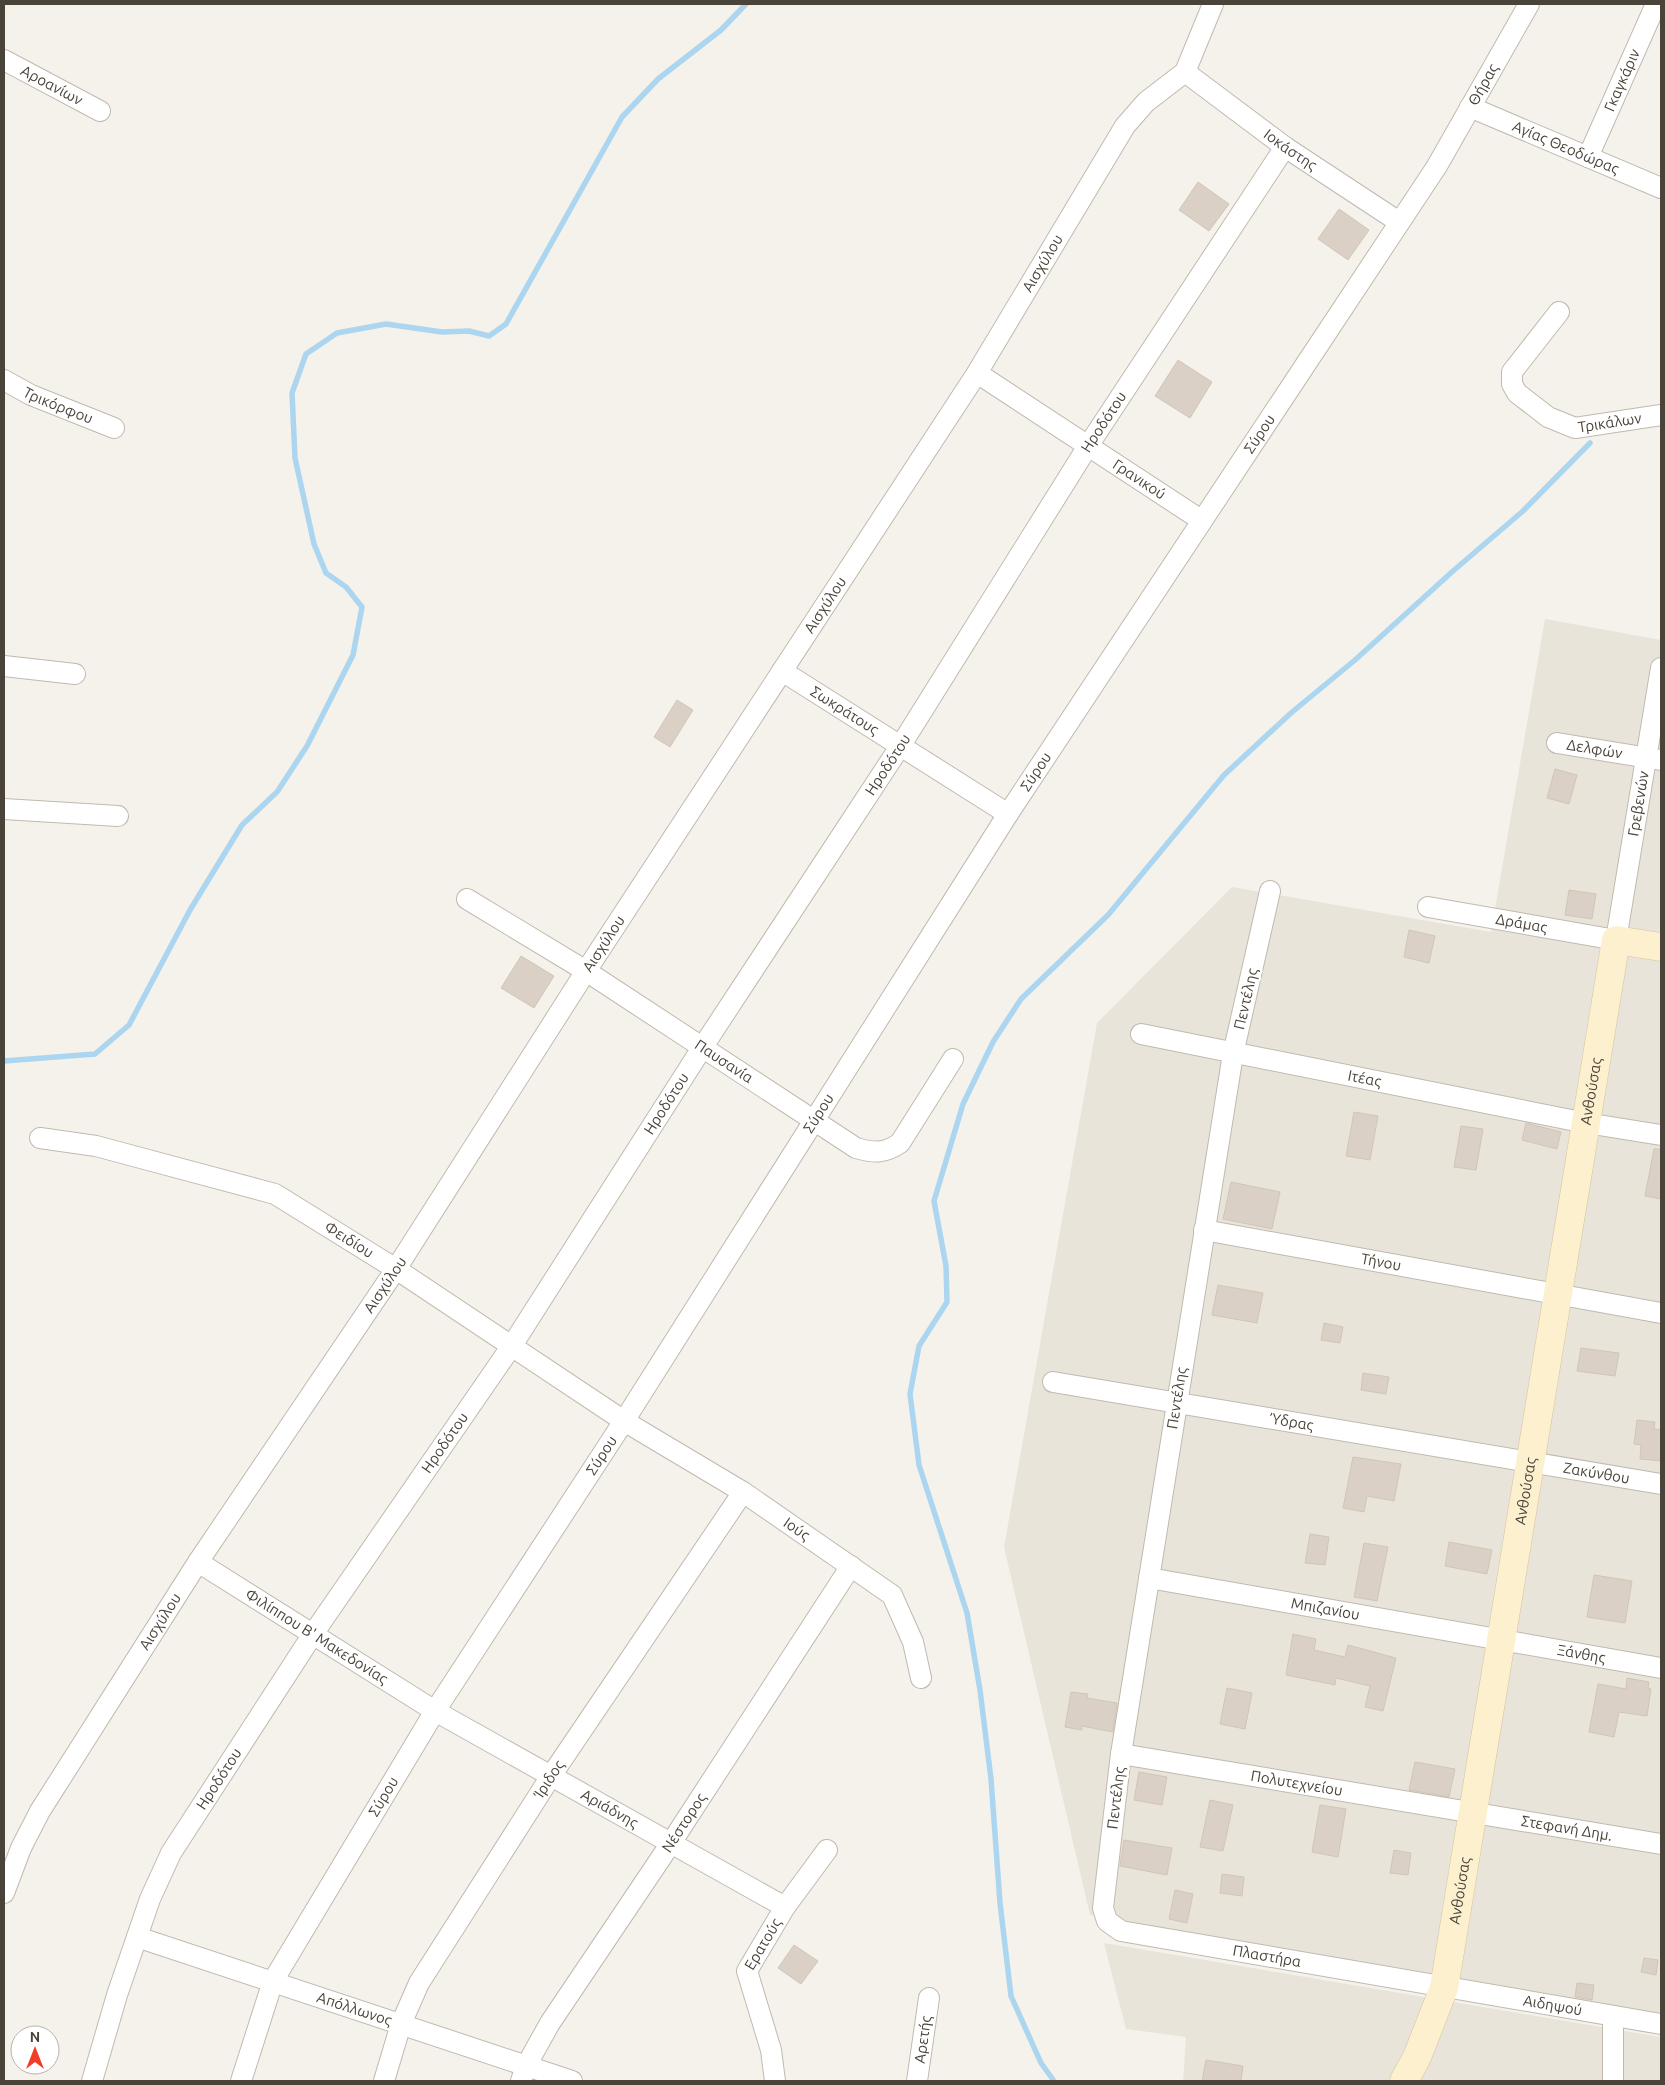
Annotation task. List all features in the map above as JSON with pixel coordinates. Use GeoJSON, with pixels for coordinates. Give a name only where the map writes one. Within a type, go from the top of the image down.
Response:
{"type":"FeatureCollection","features":[{"type":"Feature","properties":{"kind":"street","name":"Αισχύλου"},"geometry":{"type":"LineString","coordinates":[[4,1893],[21,1848],[40,1811],[198,1562],[396,1269],[586,971],[977,373],[1126,126],[1146,102],[1185,72],[1214,4]]}},
{"type":"Feature","properties":{"kind":"street","name":"Θήρας"},"geometry":{"type":"LineString","coordinates":[[1437,166],[1529,4]]}},
{"type":"Feature","properties":{"kind":"street","name":"Γκαγκάριν"},"geometry":{"type":"LineString","coordinates":[[1588,157],[1656,4]]}},
{"type":"Feature","properties":{"kind":"street","name":"Αροανίων"},"geometry":{"type":"LineString","coordinates":[[4,60],[100,111]]}},
{"type":"Feature","properties":{"kind":"street","name":"Ιοκάστης"},"geometry":{"type":"LineString","coordinates":[[1185,72],[1285,147],[1399,222]]}},
{"type":"Feature","properties":{"kind":"street","name":"Αγίας Θεοδώρας"},"geometry":{"type":"LineString","coordinates":[[1470,106],[1661,188]]}},
{"type":"Feature","properties":{"kind":"street","name":"Ηροδότου"},"geometry":{"type":"LineString","coordinates":[[92,2081],[150,1899],[171,1853],[313,1634],[510,1347],[702,1048],[901,746],[1088,446],[1285,147]]}},
{"type":"Feature","properties":{"kind":"street","name":"Σύρου"},"geometry":{"type":"LineString","coordinates":[[241,2081],[272,1981],[435,1710],[624,1421],[1008,814],[1437,166]]}},
{"type":"Feature","properties":{"kind":"street","name":"Τρικάλων"},"geometry":{"type":"LineString","coordinates":[[1559,312],[1512,372],[1512,384],[1517,393],[1548,416],[1575,428],[1661,415]]}},
{"type":"Feature","properties":{"kind":"street","name":"Γρανικού"},"geometry":{"type":"LineString","coordinates":[[977,373],[1201,520]]}},
{"type":"Feature","properties":{"kind":"street","name":"Τρικόρφου"},"geometry":{"type":"LineString","coordinates":[[4,380],[31,395],[114,428]]}},
{"type":"Feature","properties":{"kind":"street"},"geometry":{"type":"LineString","coordinates":[[4,666],[75,674]]}},
{"type":"Feature","properties":{"kind":"street","name":"Γρεβενών"},"geometry":{"type":"LineString","coordinates":[[1616,940],[1654,759],[1661,668]]}},
{"type":"Feature","properties":{"kind":"street","name":"Σωκράτους"},"geometry":{"type":"LineString","coordinates":[[782,671],[1008,814]]}},
{"type":"Feature","properties":{"kind":"street","name":"Δελφών"},"geometry":{"type":"LineString","coordinates":[[1557,743],[1654,759]]}},
{"type":"Feature","properties":{"kind":"street"},"geometry":{"type":"LineString","coordinates":[[4,809],[118,816]]}},
{"type":"Feature","properties":{"kind":"street","name":"Πεντέλης"},"geometry":{"type":"LineString","coordinates":[[1103,1908],[1121,1754],[1204,1230],[1233,1054],[1270,891]]}},
{"type":"Feature","properties":{"kind":"street","name":"Παυσανία"},"geometry":{"type":"LineString","coordinates":[[467,899],[586,971],[702,1048],[815,1119],[856,1148],[873,1153],[888,1152],[900,1143],[953,1059]]}},
{"type":"Feature","properties":{"kind":"street","name":"Δράμας"},"geometry":{"type":"LineString","coordinates":[[1428,908],[1616,940]]}},
{"type":"Feature","properties":{"kind":"street"},"geometry":{"type":"LineString","coordinates":[[1616,940],[1661,947]]}},
{"type":"Feature","properties":{"kind":"street","name":"Ανθούσας"},"geometry":{"type":"LineString","coordinates":[[1404,2081],[1424,2042],[1444,1988],[1616,940]]}},
{"type":"Feature","properties":{"kind":"street","name":"Ιτέας"},"geometry":{"type":"LineString","coordinates":[[1141,1034],[1233,1054],[1586,1123],[1661,1135]]}},
{"type":"Feature","properties":{"kind":"street","name":"Φειδίου"},"geometry":{"type":"LineString","coordinates":[[40,1138],[96,1146],[275,1194],[396,1269],[510,1347],[624,1421]]}},
{"type":"Feature","properties":{"kind":"street","name":"Τήνου"},"geometry":{"type":"LineString","coordinates":[[1204,1230],[1558,1296],[1661,1313]]}},
{"type":"Feature","properties":{"kind":"street","name":"Ύδρας"},"geometry":{"type":"LineString","coordinates":[[1053,1382],[1531,1462]]}},
{"type":"Feature","properties":{"kind":"street","name":"Ιούς"},"geometry":{"type":"LineString","coordinates":[[624,1421],[743,1492],[892,1595],[913,1642],[921,1678]]}},
{"type":"Feature","properties":{"kind":"street","name":"Ζακύνθου"},"geometry":{"type":"LineString","coordinates":[[1531,1462],[1661,1484]]}},
{"type":"Feature","properties":{"kind":"street","name":"Ίριδος"},"geometry":{"type":"LineString","coordinates":[[384,2081],[401,2024],[419,1983],[551,1776],[743,1492]]}},
{"type":"Feature","properties":{"kind":"street","name":"Φιλίππου Β' Μακεδονίας"},"geometry":{"type":"LineString","coordinates":[[198,1562],[435,1710]]}},
{"type":"Feature","properties":{"kind":"street","name":"Νέστορος"},"geometry":{"type":"LineString","coordinates":[[524,2074],[550,2023],[671,1843],[851,1566]]}},
{"type":"Feature","properties":{"kind":"street","name":"Μπιζανίου"},"geometry":{"type":"LineString","coordinates":[[1149,1578],[1502,1640]]}},
{"type":"Feature","properties":{"kind":"street","name":"Ξάνθης"},"geometry":{"type":"LineString","coordinates":[[1502,1640],[1661,1668]]}},
{"type":"Feature","properties":{"kind":"street","name":"Αριάδνης"},"geometry":{"type":"LineString","coordinates":[[435,1710],[785,1907]]}},
{"type":"Feature","properties":{"kind":"street","name":"Πολυτεχνείου"},"geometry":{"type":"LineString","coordinates":[[1121,1754],[1473,1813]]}},
{"type":"Feature","properties":{"kind":"street","name":"Στεφανή Δημ."},"geometry":{"type":"LineString","coordinates":[[1473,1813],[1661,1844]]}},
{"type":"Feature","properties":{"kind":"street","name":"Ερατούς"},"geometry":{"type":"LineString","coordinates":[[775,2081],[771,2050],[747,1971],[785,1907],[827,1850]]}},
{"type":"Feature","properties":{"kind":"street","name":"Πλαστήρα"},"geometry":{"type":"LineString","coordinates":[[1103,1908],[1107,1921],[1121,1931],[1444,1988]]}},
{"type":"Feature","properties":{"kind":"street","name":"Απόλλωνος"},"geometry":{"type":"LineString","coordinates":[[137,1937],[401,2024],[524,2074],[572,2081]]}},
{"type":"Feature","properties":{"kind":"street","name":"Αιδηψού"},"geometry":{"type":"LineString","coordinates":[[1444,1988],[1661,2024]]}},
{"type":"Feature","properties":{"kind":"street","name":"Αρετής"},"geometry":{"type":"LineString","coordinates":[[917,2081],[929,1998]]}},
{"type":"Feature","properties":{"kind":"street"},"geometry":{"type":"LineString","coordinates":[[1612,2016],[1612,2081]]}},
{"type":"Feature","properties":{"kind":"shaded area"},"geometry":{"type":"Polygon","coordinates":[[[1545,619],[1661,640],[1661,2014],[1090,1915],[1004,1547],[1097,1023],[1232,887],[1491,932],[1545,619]]]}},
{"type":"Feature","properties":{"kind":"shaded area"},"geometry":{"type":"Polygon","coordinates":[[[1104,1943],[1661,2037],[1661,2081],[1183,2081],[1186,2037],[1126,2029],[1104,1943]]]}},
{"type":"Feature","properties":{"kind":"building"},"geometry":{"type":"Polygon","coordinates":[[[1198,182],[1229,204],[1209,231],[1179,210],[1198,182]]]}},
{"type":"Feature","properties":{"kind":"building"},"geometry":{"type":"Polygon","coordinates":[[[1339,209],[1369,230],[1348,260],[1318,239],[1339,209]]]}},
{"type":"Feature","properties":{"kind":"building"},"geometry":{"type":"Polygon","coordinates":[[[1178,360],[1212,382],[1190,418],[1155,396],[1178,360]]]}},
{"type":"Feature","properties":{"kind":"building"},"geometry":{"type":"Polygon","coordinates":[[[677,700],[693,710],[670,747],[654,737],[677,700]]]}},
{"type":"Feature","properties":{"kind":"building"},"geometry":{"type":"Polygon","coordinates":[[[1555,769],[1577,775],[1569,804],[1547,798],[1555,769]]]}},
{"type":"Feature","properties":{"kind":"building"},"geometry":{"type":"Polygon","coordinates":[[[1569,890],[1596,894],[1592,919],[1565,915],[1569,890]]]}},
{"type":"Feature","properties":{"kind":"building"},"geometry":{"type":"Polygon","coordinates":[[[1409,930],[1435,936],[1429,963],[1404,957],[1409,930]]]}},
{"type":"Feature","properties":{"kind":"building"},"geometry":{"type":"Polygon","coordinates":[[[521,956],[554,976],[534,1008],[501,988],[521,956]]]}},
{"type":"Feature","properties":{"kind":"building"},"geometry":{"type":"Polygon","coordinates":[[[1354,1112],[1378,1116],[1370,1160],[1346,1156],[1354,1112]]]}},
{"type":"Feature","properties":{"kind":"building"},"geometry":{"type":"Polygon","coordinates":[[[1526,1123],[1561,1132],[1557,1149],[1522,1140],[1526,1123]]]}},
{"type":"Feature","properties":{"kind":"building"},"geometry":{"type":"Polygon","coordinates":[[[1461,1126],[1483,1129],[1476,1170],[1454,1167],[1461,1126]]]}},
{"type":"Feature","properties":{"kind":"building"},"geometry":{"type":"Polygon","coordinates":[[[1654,1149],[1661,1149],[1661,1199],[1645,1196],[1654,1149]]]}},
{"type":"Feature","properties":{"kind":"building"},"geometry":{"type":"Polygon","coordinates":[[[1231,1182],[1280,1192],[1272,1229],[1223,1219],[1231,1182]]]}},
{"type":"Feature","properties":{"kind":"building"},"geometry":{"type":"Polygon","coordinates":[[[1218,1285],[1263,1293],[1257,1323],[1212,1315],[1218,1285]]]}},
{"type":"Feature","properties":{"kind":"building"},"geometry":{"type":"Polygon","coordinates":[[[1324,1323],[1343,1327],[1340,1343],[1321,1340],[1324,1323]]]}},
{"type":"Feature","properties":{"kind":"building"},"geometry":{"type":"Polygon","coordinates":[[[1581,1348],[1619,1353],[1615,1376],[1577,1371],[1581,1348]]]}},
{"type":"Feature","properties":{"kind":"building"},"geometry":{"type":"Polygon","coordinates":[[[1363,1373],[1389,1377],[1386,1394],[1361,1390],[1363,1373]]]}},
{"type":"Feature","properties":{"kind":"building"},"geometry":{"type":"Polygon","coordinates":[[[1637,1420],[1655,1422],[1654,1429],[1661,1430],[1661,1461],[1640,1459],[1641,1445],[1634,1444],[1637,1420]]]}},
{"type":"Feature","properties":{"kind":"building"},"geometry":{"type":"Polygon","coordinates":[[[1353,1457],[1401,1464],[1394,1501],[1367,1496],[1364,1512],[1343,1508],[1353,1457]]]}},
{"type":"Feature","properties":{"kind":"building"},"geometry":{"type":"Polygon","coordinates":[[[1310,1534],[1329,1537],[1325,1565],[1305,1563],[1310,1534]]]}},
{"type":"Feature","properties":{"kind":"building"},"geometry":{"type":"Polygon","coordinates":[[[1449,1542],[1492,1550],[1487,1574],[1445,1566],[1449,1542]]]}},
{"type":"Feature","properties":{"kind":"building"},"geometry":{"type":"Polygon","coordinates":[[[1364,1543],[1388,1547],[1377,1601],[1354,1597],[1364,1543]]]}},
{"type":"Feature","properties":{"kind":"building"},"geometry":{"type":"Polygon","coordinates":[[[1594,1575],[1632,1581],[1625,1623],[1587,1617],[1594,1575]]]}},
{"type":"Feature","properties":{"kind":"building"},"geometry":{"type":"Polygon","coordinates":[[[1293,1634],[1316,1639],[1314,1650],[1345,1657],[1348,1645],[1396,1658],[1383,1711],[1365,1707],[1370,1686],[1336,1678],[1335,1685],[1286,1675],[1293,1634]]]}},
{"type":"Feature","properties":{"kind":"building"},"geometry":{"type":"Polygon","coordinates":[[[1627,1678],[1649,1682],[1648,1688],[1651,1689],[1647,1716],[1619,1712],[1614,1737],[1589,1732],[1598,1684],[1626,1689],[1627,1678]]]}},
{"type":"Feature","properties":{"kind":"building"},"geometry":{"type":"Polygon","coordinates":[[[1227,1688],[1252,1693],[1245,1729],[1220,1724],[1227,1688]]]}},
{"type":"Feature","properties":{"kind":"building"},"geometry":{"type":"Polygon","coordinates":[[[1071,1692],[1088,1694],[1087,1698],[1117,1703],[1113,1732],[1082,1726],[1082,1730],[1065,1727],[1071,1692]]]}},
{"type":"Feature","properties":{"kind":"building"},"geometry":{"type":"Polygon","coordinates":[[[1415,1762],[1455,1769],[1449,1797],[1409,1790],[1415,1762]]]}},
{"type":"Feature","properties":{"kind":"building"},"geometry":{"type":"Polygon","coordinates":[[[1139,1772],[1167,1777],[1162,1805],[1134,1800],[1139,1772]]]}},
{"type":"Feature","properties":{"kind":"building"},"geometry":{"type":"Polygon","coordinates":[[[1210,1800],[1233,1805],[1223,1851],[1200,1847],[1210,1800]]]}},
{"type":"Feature","properties":{"kind":"building"},"geometry":{"type":"Polygon","coordinates":[[[1320,1805],[1346,1809],[1338,1857],[1312,1852],[1320,1805]]]}},
{"type":"Feature","properties":{"kind":"building"},"geometry":{"type":"Polygon","coordinates":[[[1124,1840],[1172,1848],[1167,1875],[1120,1866],[1124,1840]]]}},
{"type":"Feature","properties":{"kind":"building"},"geometry":{"type":"Polygon","coordinates":[[[1394,1850],[1411,1853],[1408,1875],[1390,1873],[1394,1850]]]}},
{"type":"Feature","properties":{"kind":"building"},"geometry":{"type":"Polygon","coordinates":[[[1222,1874],[1244,1877],[1242,1896],[1220,1893],[1222,1874]]]}},
{"type":"Feature","properties":{"kind":"building"},"geometry":{"type":"Polygon","coordinates":[[[1175,1890],[1193,1894],[1187,1923],[1169,1919],[1175,1890]]]}},
{"type":"Feature","properties":{"kind":"building"},"geometry":{"type":"Polygon","coordinates":[[[794,1945],[818,1961],[801,1984],[778,1968],[794,1945]]]}},
{"type":"Feature","properties":{"kind":"building"},"geometry":{"type":"Polygon","coordinates":[[[1644,1958],[1658,1960],[1656,1975],[1641,1972],[1644,1958]]]}},
{"type":"Feature","properties":{"kind":"building"},"geometry":{"type":"Polygon","coordinates":[[[1577,1983],[1594,1985],[1592,2000],[1575,1997],[1577,1983]]]}},
{"type":"Feature","properties":{"kind":"building"},"geometry":{"type":"Polygon","coordinates":[[[1206,2060],[1243,2066],[1241,2081],[1202,2081],[1206,2060]]]}},
{"type":"Feature","properties":{"kind":"waterway"},"geometry":{"type":"LineString","coordinates":[[4,1061],[95,1054],[129,1025],[190,910],[242,825],[277,792],[307,746],[353,655],[362,607],[346,587],[326,573],[314,544],[295,458],[292,393],[306,354],[337,333],[386,324],[442,332],[469,331],[489,336],[506,324],[622,117],[658,79],[721,30],[746,4]]}},
{"type":"Feature","properties":{"kind":"waterway"},"geometry":{"type":"LineString","coordinates":[[1054,2081],[1041,2063],[1011,1996],[1000,1903],[991,1779],[980,1690],[967,1613],[919,1465],[910,1394],[919,1346],[947,1302],[946,1266],[934,1201],[963,1104],[993,1042],[1021,999],[1108,915],[1224,775],[1291,713],[1355,660],[1453,571],[1523,511],[1590,443]]}}]}
